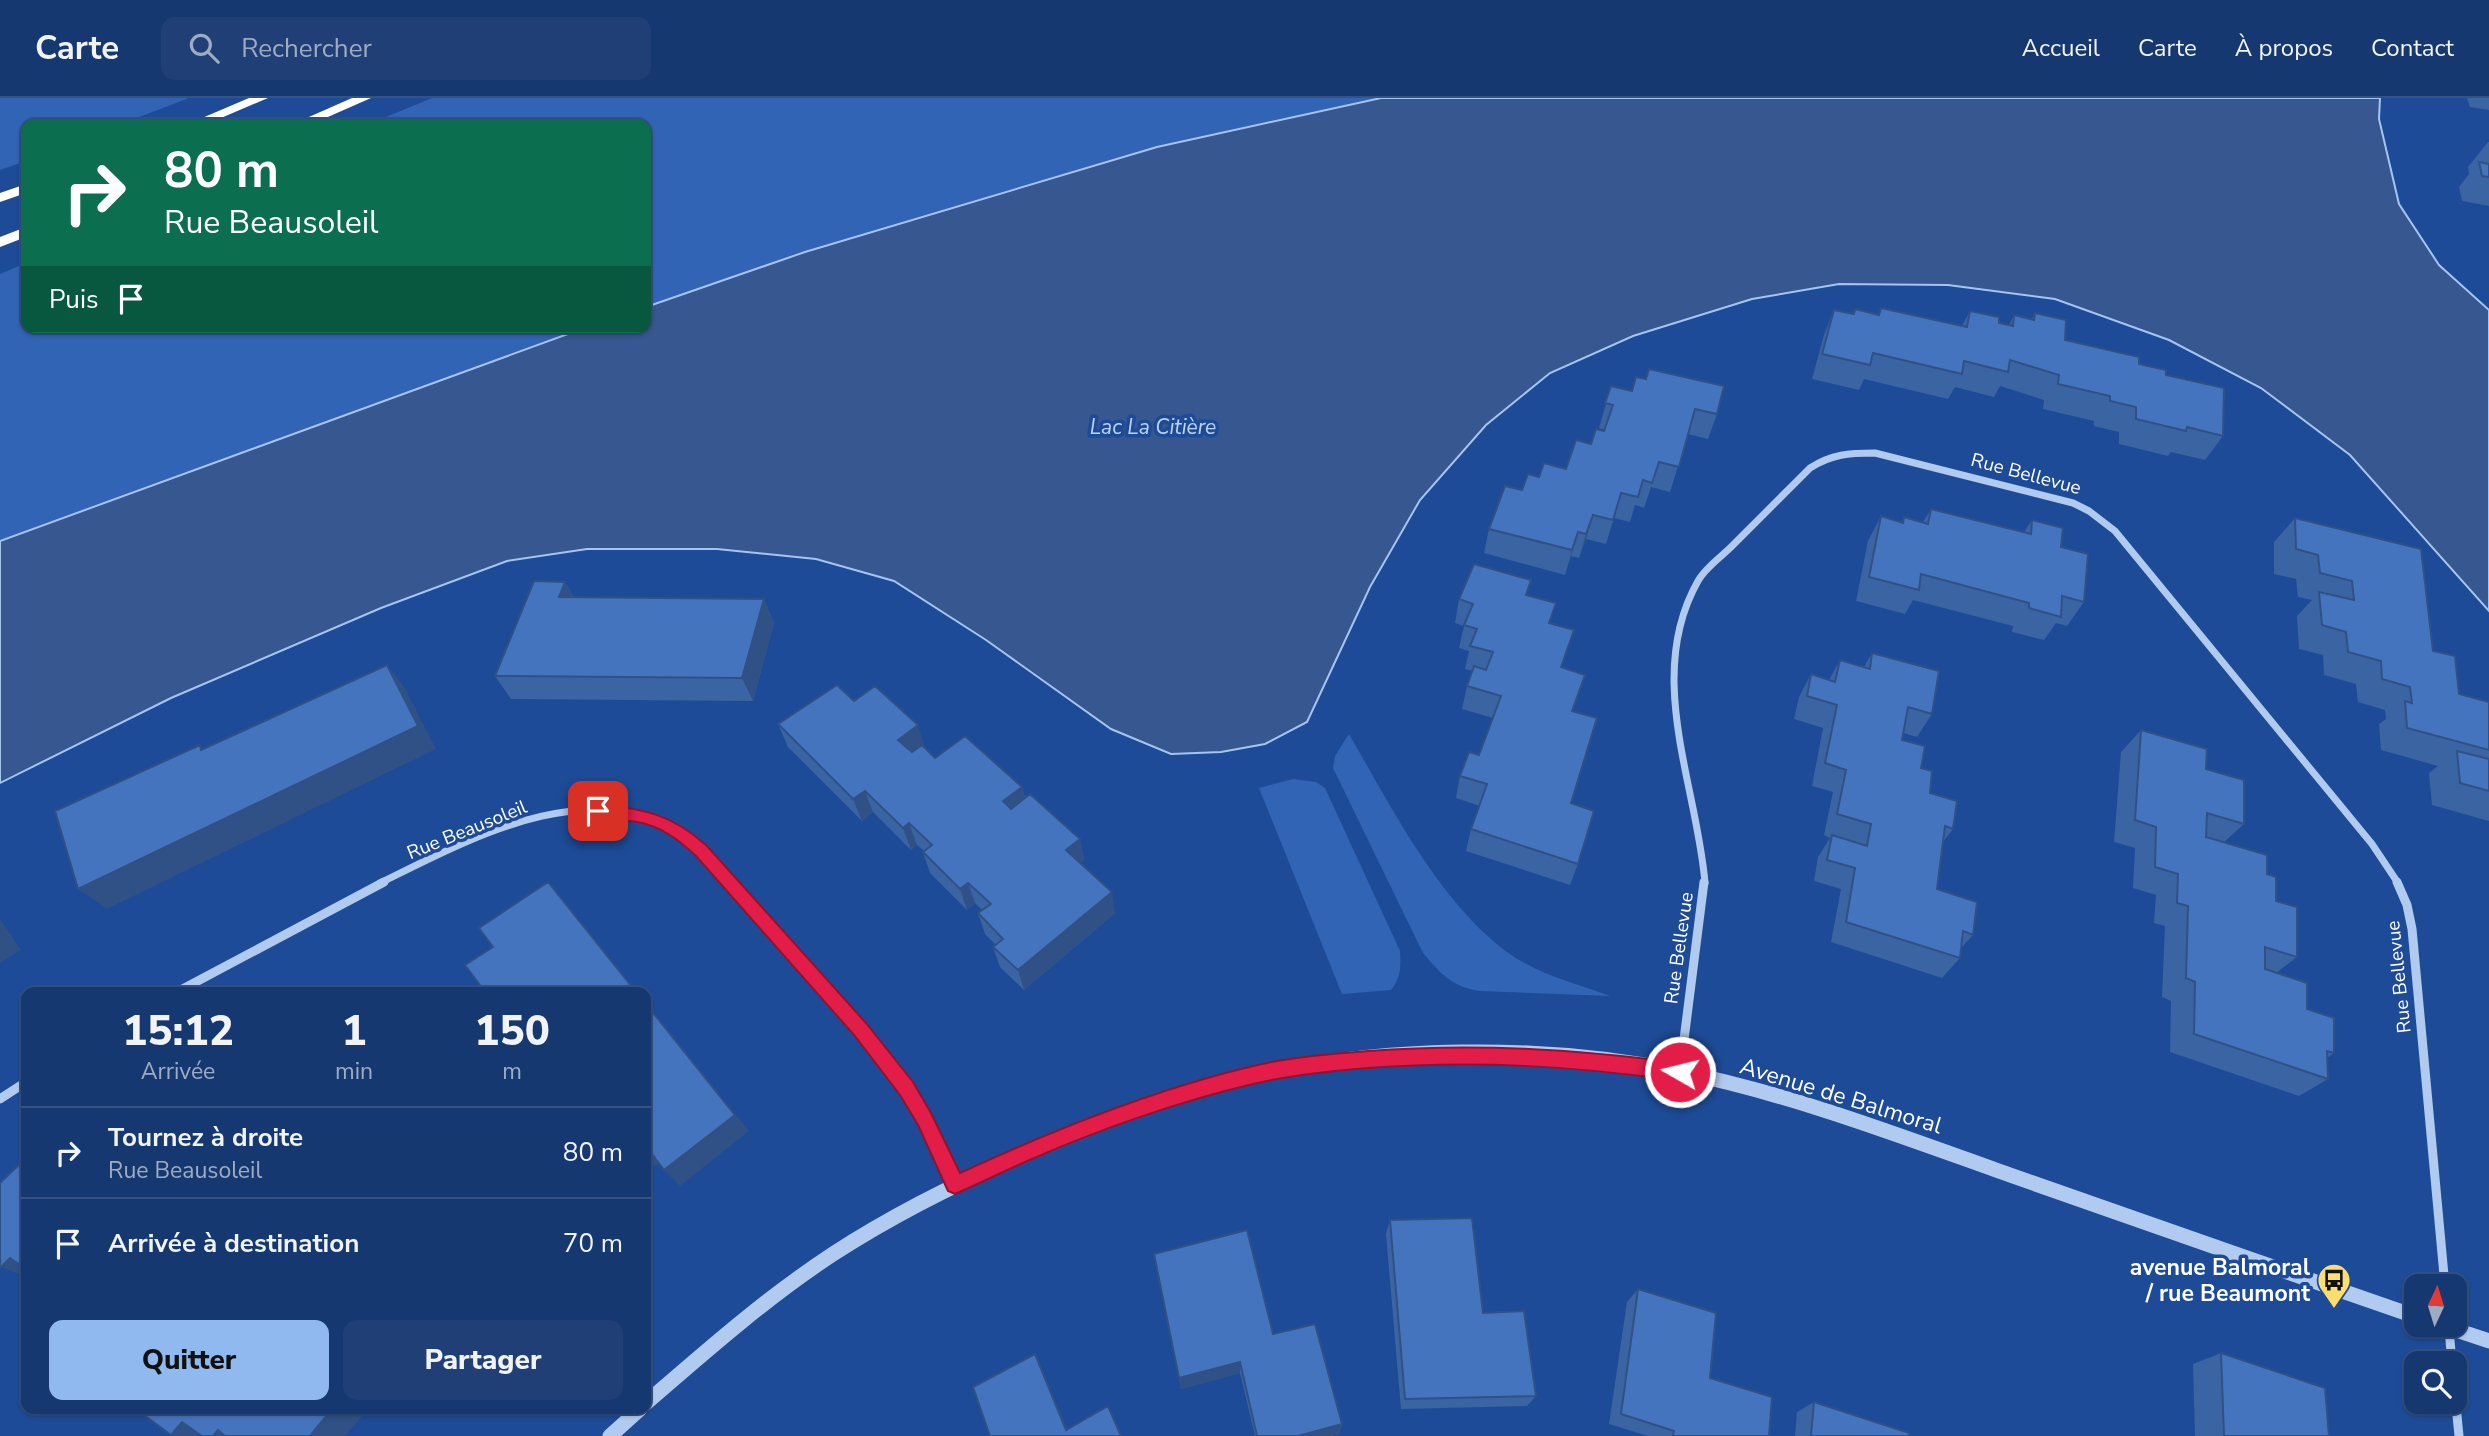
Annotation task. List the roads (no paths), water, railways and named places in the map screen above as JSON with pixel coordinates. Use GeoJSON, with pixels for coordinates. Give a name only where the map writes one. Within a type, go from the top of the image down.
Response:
{"type":"FeatureCollection","features":[{"type":"Feature","properties":{"kind":"highway"},"geometry":{"type":"LineString","coordinates":[[208,119],[261,98]]}},
{"type":"Feature","properties":{"kind":"highway"},"geometry":{"type":"LineString","coordinates":[[312,119],[364,98]]}},
{"type":"Feature","properties":{"kind":"highway"},"geometry":{"type":"LineString","coordinates":[[0,198],[21,190]]}},
{"type":"Feature","properties":{"kind":"highway"},"geometry":{"type":"LineString","coordinates":[[0,242],[21,234]]}},
{"type":"Feature","properties":{"kind":"street","name":"Rue Bellevue"},"geometry":{"type":"LineString","coordinates":[[1680,1072],[1705,890],[1705,870],[1683,760],[1675,670],[1690,593],[1699,579],[1810,468],[1827,457],[1842,453],[1892,457],[2073,503],[2089,510],[2115,531],[2372,844],[2399,882],[2410,909],[2444,1274]]}},
{"type":"Feature","properties":{"kind":"street","name":"Rue Beausoleil"},"geometry":{"type":"LineString","coordinates":[[186,987],[366,890],[502,829],[560,812],[612,811],[640,816],[664,823],[684,834],[702,851],[860,1029],[907,1089],[925,1119],[955,1185]]}},
{"type":"Feature","properties":{"kind":"street","name":"Avenue de Balmoral"},"geometry":{"type":"LineString","coordinates":[[651,1400],[705,1352],[794,1281],[877,1227],[955,1185],[1029,1151],[1180,1095],[1265,1073],[1336,1062],[1424,1055],[1590,1059],[1680,1072],[1769,1095],[1865,1125],[2404,1312]]}},
{"type":"Feature","properties":{"kind":"street"},"geometry":{"type":"LineString","coordinates":[[0,1099],[21,1085]]}},
{"type":"Feature","properties":{"kind":"street"},"geometry":{"type":"LineString","coordinates":[[2468,1334],[2489,1341]]}},
{"type":"Feature","properties":{"kind":"street"},"geometry":{"type":"LineString","coordinates":[[610,1436],[634,1414]]}},
{"type":"Feature","properties":{"kind":"street"},"geometry":{"type":"LineString","coordinates":[[2457,1414],[2459,1436]]}},
{"type":"Feature","properties":{"kind":"water","name":"Lac La Citière"},"geometry":{"type":"Polygon","coordinates":[[[1381,98],[2380,98],[2379,119],[2399,204],[2439,265],[2489,310],[2489,611],[2350,455],[2261,388],[2169,340],[2055,299],[1948,285],[1839,284],[1752,299],[1633,336],[1550,373],[1486,425],[1420,500],[1370,587],[1307,722],[1265,744],[1221,752],[1171,754],[1111,729],[986,640],[894,581],[816,559],[717,549],[587,549],[507,561],[381,608],[171,698],[0,783],[0,541],[571,333],[651,333],[651,305],[805,252],[1157,147],[1381,98]]]}},
{"type":"Feature","properties":{"kind":"place","name":"avenue Balmoral / rue Beaumont"},"geometry":{"type":"Point","coordinates":[2334,1310]}}]}
